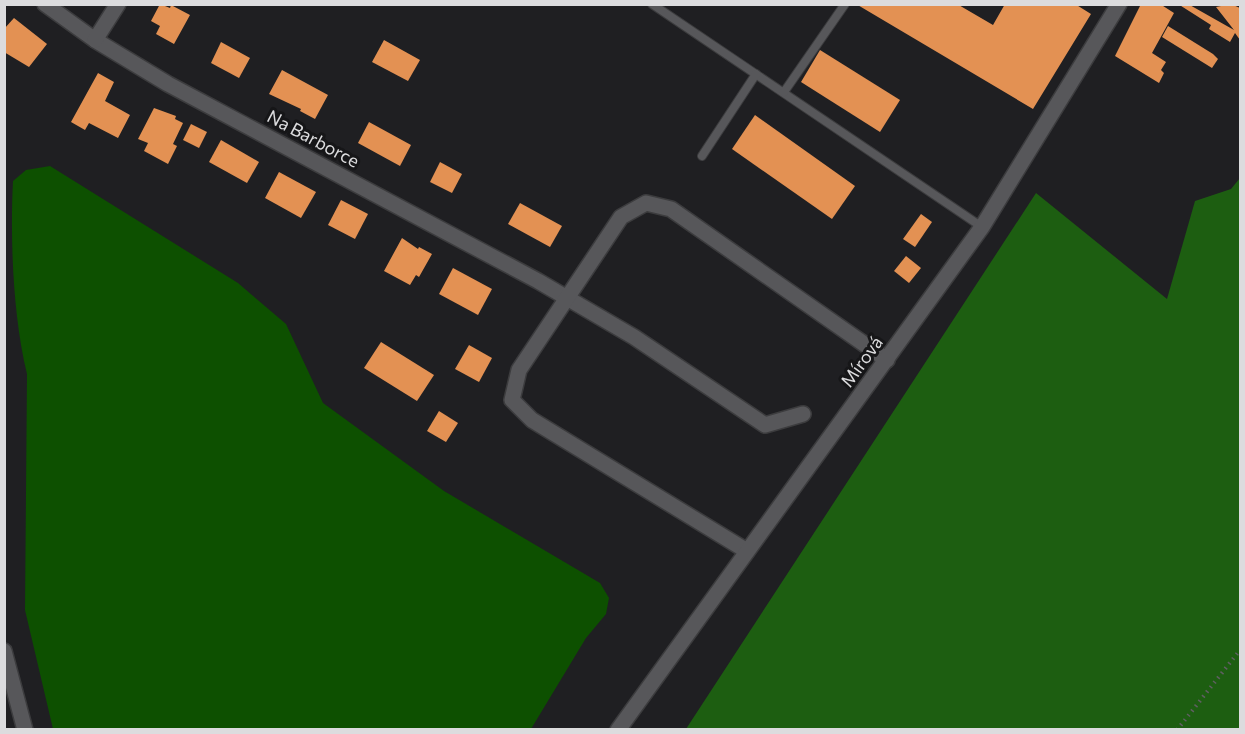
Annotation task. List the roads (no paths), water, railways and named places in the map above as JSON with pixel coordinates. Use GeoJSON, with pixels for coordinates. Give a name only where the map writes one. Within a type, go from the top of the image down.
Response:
{"type":"FeatureCollection","features":[{"type":"Feature","properties":{"kind":"street","name":"Na Barborce"},"geometry":{"type":"LineString","coordinates":[[45,4],[94,40],[168,84],[567,298],[634,337],[765,425],[803,414]]}},
{"type":"Feature","properties":{"kind":"street"},"geometry":{"type":"LineString","coordinates":[[94,40],[118,4]]}},
{"type":"Feature","properties":{"kind":"street","name":"Mírová"},"geometry":{"type":"LineString","coordinates":[[618,729],[982,227],[1119,4]]}},
{"type":"Feature","properties":{"kind":"street"},"geometry":{"type":"LineString","coordinates":[[747,551],[532,420],[512,400],[519,370],[621,217],[646,203],[671,209],[887,360]]}},
{"type":"Feature","properties":{"kind":"street"},"geometry":{"type":"LineString","coordinates":[[4,651],[26,729]]}},
{"type":"Feature","properties":{"kind":"lane"},"geometry":{"type":"LineString","coordinates":[[652,4],[982,227]]}},
{"type":"Feature","properties":{"kind":"lane"},"geometry":{"type":"LineString","coordinates":[[784,93],[845,4]]}},
{"type":"Feature","properties":{"kind":"lane"},"geometry":{"type":"LineString","coordinates":[[702,156],[756,74]]}}]}
